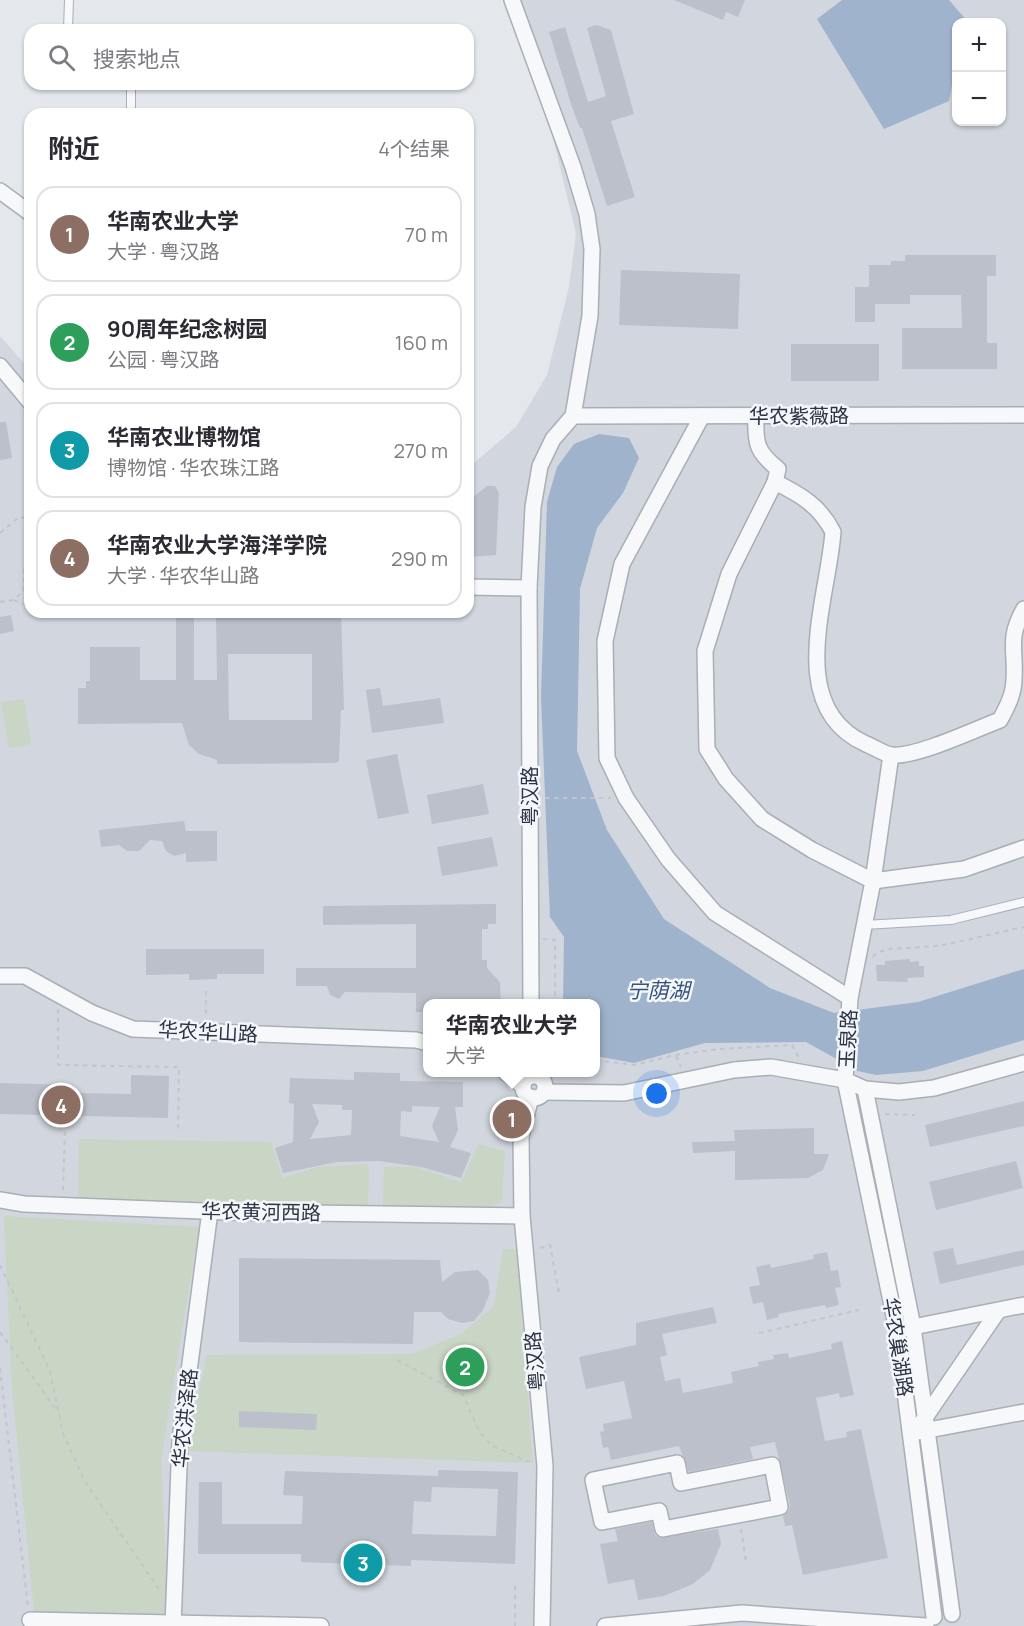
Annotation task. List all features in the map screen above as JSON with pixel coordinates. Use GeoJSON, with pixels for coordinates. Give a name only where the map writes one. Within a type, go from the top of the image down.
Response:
{"type":"FeatureCollection","features":[{"type":"Feature","properties":{"kind":"street"},"geometry":{"type":"LineString","coordinates":[[512,0],[573,167],[587,214],[592,249],[590,316],[573,416]]}},
{"type":"Feature","properties":{"kind":"street"},"geometry":{"type":"LineString","coordinates":[[0,190],[24,208]]}},
{"type":"Feature","properties":{"kind":"street"},"geometry":{"type":"LineString","coordinates":[[0,366],[24,395]]}},
{"type":"Feature","properties":{"kind":"street","name":"华农紫薇路"},"geometry":{"type":"LineString","coordinates":[[573,416],[756,417],[1024,414]]}},
{"type":"Feature","properties":{"kind":"street","name":"粤汉路"},"geometry":{"type":"LineString","coordinates":[[531,999],[529,588],[532,507],[540,466],[553,439],[573,416]]}},
{"type":"Feature","properties":{"kind":"street"},"geometry":{"type":"LineString","coordinates":[[702,416],[622,564],[605,641],[607,758],[626,798],[668,859],[714,913],[850,998]]}},
{"type":"Feature","properties":{"kind":"street"},"geometry":{"type":"LineString","coordinates":[[756,417],[756,439],[762,456],[778,469],[775,482],[729,574],[705,651],[707,749],[726,779],[762,819],[812,850],[873,880],[964,869],[1024,848]]}},
{"type":"Feature","properties":{"kind":"street"},"geometry":{"type":"LineString","coordinates":[[775,482],[800,494],[823,513],[833,532],[815,661],[824,704],[850,736],[891,755],[917,751],[1000,720],[1011,700],[1014,679],[1014,628],[1024,609]]}},
{"type":"Feature","properties":{"kind":"street"},"geometry":{"type":"LineString","coordinates":[[474,587],[529,588]]}},
{"type":"Feature","properties":{"kind":"street","name":"玉泉路"},"geometry":{"type":"LineString","coordinates":[[845,1080],[850,998],[873,880],[891,755]]}},
{"type":"Feature","properties":{"kind":"street","name":"华农华山路"},"geometry":{"type":"LineString","coordinates":[[0,976],[26,976],[92,1013],[133,1029],[423,1042]]}},
{"type":"Feature","properties":{"kind":"street"},"geometry":{"type":"LineString","coordinates":[[515,1077],[532,1085],[624,1093],[734,1070],[771,1067],[845,1080],[865,1089],[899,1092],[934,1088],[1024,1063]]}},
{"type":"Feature","properties":{"kind":"street","name":"华农巢湖路"},"geometry":{"type":"LineString","coordinates":[[845,1080],[897,1330],[930,1623]]}},
{"type":"Feature","properties":{"kind":"street","name":"粤汉路"},"geometry":{"type":"LineString","coordinates":[[532,1085],[521,1137],[522,1216],[545,1466],[542,1626]]}},
{"type":"Feature","properties":{"kind":"street","name":"华农巢湖路"},"geometry":{"type":"LineString","coordinates":[[865,1089],[913,1327],[956,1620]]}},
{"type":"Feature","properties":{"kind":"street","name":"华农黄河西路"},"geometry":{"type":"LineString","coordinates":[[0,1200],[210,1211],[522,1216]]}},
{"type":"Feature","properties":{"kind":"street","name":"华农洪泽路"},"geometry":{"type":"LineString","coordinates":[[172,1618],[180,1440],[210,1211]]}},
{"type":"Feature","properties":{"kind":"street"},"geometry":{"type":"LineString","coordinates":[[897,1330],[1024,1305]]}},
{"type":"Feature","properties":{"kind":"street"},"geometry":{"type":"LineString","coordinates":[[926,1424],[998,1311]]}},
{"type":"Feature","properties":{"kind":"street"},"geometry":{"type":"LineString","coordinates":[[910,1433],[926,1424],[1024,1412]]}},
{"type":"Feature","properties":{"kind":"street"},"geometry":{"type":"LineString","coordinates":[[677,1463],[681,1483],[772,1465],[780,1507],[738,1515],[663,1530],[659,1511],[602,1522],[593,1480],[677,1463]]}},
{"type":"Feature","properties":{"kind":"street"},"geometry":{"type":"LineString","coordinates":[[605,1626],[742,1616],[930,1623],[942,1613],[956,1620]]}},
{"type":"Feature","properties":{"kind":"street"},"geometry":{"type":"LineString","coordinates":[[30,1620],[94,1623],[172,1618],[321,1626]]}},
{"type":"Feature","properties":{"kind":"lane"},"geometry":{"type":"LineString","coordinates":[[68,24],[69,0]]}},
{"type":"Feature","properties":{"kind":"lane"},"geometry":{"type":"LineString","coordinates":[[131,90],[131,108]]}},
{"type":"Feature","properties":{"kind":"lane"},"geometry":{"type":"LineString","coordinates":[[864,925],[951,920],[1024,902]]}},
{"type":"Feature","properties":{"kind":"path"},"geometry":{"type":"LineString","coordinates":[[0,533],[18,518],[24,518]]}},
{"type":"Feature","properties":{"kind":"path"},"geometry":{"type":"LineString","coordinates":[[14,600],[24,590],[24,570]]}},
{"type":"Feature","properties":{"kind":"path"},"geometry":{"type":"LineString","coordinates":[[0,601],[14,600],[24,604]]}},
{"type":"Feature","properties":{"kind":"path"},"geometry":{"type":"LineString","coordinates":[[530,798],[626,798]]}},
{"type":"Feature","properties":{"kind":"path"},"geometry":{"type":"LineString","coordinates":[[872,960],[876,953],[888,949],[939,946],[1024,927]]}},
{"type":"Feature","properties":{"kind":"path"},"geometry":{"type":"LineString","coordinates":[[555,940],[555,999]]}},
{"type":"Feature","properties":{"kind":"path"},"geometry":{"type":"LineString","coordinates":[[206,991],[206,1020]]}},
{"type":"Feature","properties":{"kind":"path"},"geometry":{"type":"LineString","coordinates":[[58,994],[58,1065],[180,1067],[178,1132]]}},
{"type":"Feature","properties":{"kind":"path"},"geometry":{"type":"LineString","coordinates":[[600,1061],[634,1065],[697,1052],[792,1045]]}},
{"type":"Feature","properties":{"kind":"path"},"geometry":{"type":"LineString","coordinates":[[870,1114],[915,1115]]}},
{"type":"Feature","properties":{"kind":"path"},"geometry":{"type":"LineString","coordinates":[[62,1205],[65,1130]]}},
{"type":"Feature","properties":{"kind":"path"},"geometry":{"type":"LineString","coordinates":[[525,1253],[550,1245],[560,1293]]}},
{"type":"Feature","properties":{"kind":"path"},"geometry":{"type":"LineString","coordinates":[[0,1265],[47,1364],[59,1414],[74,1460],[95,1500],[172,1618]]}},
{"type":"Feature","properties":{"kind":"path"},"geometry":{"type":"LineString","coordinates":[[759,1333],[859,1310]]}},
{"type":"Feature","properties":{"kind":"path"},"geometry":{"type":"LineString","coordinates":[[0,1332],[59,1414]]}},
{"type":"Feature","properties":{"kind":"path"},"geometry":{"type":"LineString","coordinates":[[398,1360],[463,1395],[479,1431],[491,1445],[519,1460],[545,1466]]}},
{"type":"Feature","properties":{"kind":"path"},"geometry":{"type":"LineString","coordinates":[[0,1368],[30,1620]]}},
{"type":"Feature","properties":{"kind":"path"},"geometry":{"type":"LineString","coordinates":[[738,1515],[746,1562]]}},
{"type":"Feature","properties":{"kind":"path"},"geometry":{"type":"LineString","coordinates":[[515,1586],[515,1626]]}},
{"type":"Feature","properties":{"kind":"shaded area"},"geometry":{"type":"Polygon","coordinates":[[[503,0],[1024,0],[1024,1626],[0,1626],[0,336],[24,363],[24,618],[474,618],[474,463],[516,427],[547,375],[569,287],[576,234],[553,137],[503,0]]]}},
{"type":"Feature","properties":{"kind":"green space"},"geometry":{"type":"Polygon","coordinates":[[[24,699],[31,744],[9,748],[1,702],[24,699]]]}},
{"type":"Feature","properties":{"kind":"green space"},"geometry":{"type":"Polygon","coordinates":[[[79,1139],[271,1142],[283,1178],[317,1167],[367,1164],[369,1168],[368,1206],[78,1201],[79,1139]]]}},
{"type":"Feature","properties":{"kind":"green space"},"geometry":{"type":"Polygon","coordinates":[[[479,1144],[505,1151],[502,1202],[492,1206],[383,1206],[384,1167],[415,1167],[461,1182],[479,1144]]]}},
{"type":"Feature","properties":{"kind":"green space"},"geometry":{"type":"Polygon","coordinates":[[[4,1216],[199,1227],[161,1459],[168,1615],[34,1611],[12,1389],[4,1216]]]}},
{"type":"Feature","properties":{"kind":"green space"},"geometry":{"type":"Polygon","coordinates":[[[503,1249],[517,1249],[533,1463],[186,1451],[207,1355],[412,1354],[461,1334],[494,1306],[503,1249]]]}},
{"type":"Feature","properties":{"kind":"water"},"geometry":{"type":"Polygon","coordinates":[[[842,0],[949,0],[965,18],[952,18],[952,85],[949,101],[884,129],[817,19],[842,0]]]}},
{"type":"Feature","properties":{"kind":"water","name":"宁荫湖"},"geometry":{"type":"Polygon","coordinates":[[[599,434],[629,438],[639,458],[623,493],[597,528],[580,589],[577,751],[607,830],[664,919],[770,988],[834,1013],[918,1002],[1024,969],[1024,1040],[923,1071],[876,1075],[858,1071],[806,1042],[705,1043],[634,1063],[600,1057],[600,999],[563,999],[564,937],[550,917],[541,697],[547,502],[557,467],[574,444],[599,434]]]}},
{"type":"Feature","properties":{"kind":"building"},"geometry":{"type":"Polygon","coordinates":[[[674,0],[745,0],[738,17],[726,12],[723,20],[674,0]]]}},
{"type":"Feature","properties":{"kind":"building"},"geometry":{"type":"Polygon","coordinates":[[[596,25],[611,30],[634,114],[611,121],[635,197],[607,206],[582,128],[580,128],[572,107],[549,32],[565,27],[588,102],[606,96],[587,28],[596,25]]]}},
{"type":"Feature","properties":{"kind":"building"},"geometry":{"type":"Polygon","coordinates":[[[905,255],[996,255],[996,276],[987,276],[987,343],[997,343],[997,369],[902,369],[902,328],[962,328],[961,295],[910,295],[910,304],[875,304],[875,322],[855,322],[855,287],[869,287],[869,265],[891,265],[891,261],[905,261],[905,255]]]}},
{"type":"Feature","properties":{"kind":"building"},"geometry":{"type":"Polygon","coordinates":[[[621,270],[740,274],[738,329],[619,325],[621,270]]]}},
{"type":"Feature","properties":{"kind":"building"},"geometry":{"type":"Polygon","coordinates":[[[791,344],[879,344],[879,381],[791,381],[791,344]]]}},
{"type":"Feature","properties":{"kind":"building"},"geometry":{"type":"Polygon","coordinates":[[[0,422],[6,422],[12,458],[0,460],[0,422]]]}},
{"type":"Feature","properties":{"kind":"building"},"geometry":{"type":"Polygon","coordinates":[[[487,486],[495,486],[499,493],[496,555],[474,557],[474,496],[487,486]]]}},
{"type":"Feature","properties":{"kind":"building"},"geometry":{"type":"Polygon","coordinates":[[[11,615],[14,631],[0,634],[0,617],[11,615]]]}},
{"type":"Feature","properties":{"kind":"building"},"geometry":{"type":"Polygon","coordinates":[[[176,618],[194,618],[194,680],[217,680],[216,618],[341,618],[344,710],[341,710],[339,761],[336,763],[217,764],[217,760],[199,754],[189,745],[182,723],[78,724],[78,688],[86,688],[86,681],[90,681],[90,647],[140,647],[140,680],[176,680],[176,618]],[[228,654],[229,720],[312,720],[312,654],[228,654]]]}},
{"type":"Feature","properties":{"kind":"building"},"geometry":{"type":"Polygon","coordinates":[[[380,688],[383,706],[440,698],[444,723],[372,733],[366,690],[380,688]]]}},
{"type":"Feature","properties":{"kind":"building"},"geometry":{"type":"Polygon","coordinates":[[[397,754],[409,813],[378,819],[366,760],[397,754]]]}},
{"type":"Feature","properties":{"kind":"building"},"geometry":{"type":"Polygon","coordinates":[[[483,784],[489,814],[432,824],[427,795],[483,784]]]}},
{"type":"Feature","properties":{"kind":"building"},"geometry":{"type":"Polygon","coordinates":[[[184,821],[186,831],[217,831],[217,861],[186,862],[186,853],[174,856],[166,851],[162,841],[150,840],[139,851],[127,851],[119,845],[101,847],[99,830],[184,821]]]}},
{"type":"Feature","properties":{"kind":"building"},"geometry":{"type":"Polygon","coordinates":[[[492,837],[498,866],[442,876],[437,847],[492,837]]]}},
{"type":"Feature","properties":{"kind":"building"},"geometry":{"type":"Polygon","coordinates":[[[496,904],[496,924],[488,924],[488,929],[482,929],[482,960],[487,960],[487,968],[500,982],[501,999],[423,999],[423,1012],[416,1012],[416,993],[345,992],[339,999],[330,995],[327,986],[296,986],[296,968],[416,968],[416,924],[323,925],[323,906],[496,904]]]}},
{"type":"Feature","properties":{"kind":"building"},"geometry":{"type":"Polygon","coordinates":[[[146,949],[264,949],[264,974],[217,974],[217,979],[189,980],[189,974],[146,975],[146,949]]]}},
{"type":"Feature","properties":{"kind":"building"},"geometry":{"type":"Polygon","coordinates":[[[910,959],[910,962],[919,961],[919,966],[924,966],[924,977],[907,978],[908,982],[877,981],[876,965],[885,965],[885,961],[910,959]]]}},
{"type":"Feature","properties":{"kind":"building"},"geometry":{"type":"Polygon","coordinates":[[[354,1072],[400,1073],[400,1081],[463,1082],[463,1107],[455,1107],[458,1130],[450,1147],[471,1153],[461,1178],[421,1167],[379,1161],[337,1162],[283,1173],[275,1148],[293,1142],[294,1104],[289,1103],[290,1078],[354,1080],[354,1072]],[[312,1104],[319,1122],[310,1139],[351,1135],[352,1110],[342,1110],[342,1105],[312,1104]],[[412,1106],[412,1112],[401,1111],[400,1136],[439,1142],[432,1126],[440,1107],[412,1106]]]}},
{"type":"Feature","properties":{"kind":"building"},"geometry":{"type":"Polygon","coordinates":[[[131,1075],[169,1076],[168,1118],[0,1114],[0,1083],[73,1085],[73,1093],[131,1094],[131,1075]]]}},
{"type":"Feature","properties":{"kind":"building"},"geometry":{"type":"Polygon","coordinates":[[[1024,1101],[1024,1126],[930,1147],[925,1125],[1024,1101]]]}},
{"type":"Feature","properties":{"kind":"building"},"geometry":{"type":"Polygon","coordinates":[[[814,1128],[814,1154],[829,1154],[823,1170],[808,1178],[735,1180],[735,1151],[693,1153],[692,1142],[735,1141],[734,1130],[814,1128]]]}},
{"type":"Feature","properties":{"kind":"building"},"geometry":{"type":"Polygon","coordinates":[[[1016,1161],[1023,1188],[936,1210],[929,1182],[1016,1161]]]}},
{"type":"Feature","properties":{"kind":"building"},"geometry":{"type":"Polygon","coordinates":[[[953,1248],[957,1265],[1024,1250],[1024,1265],[940,1284],[933,1252],[953,1248]]]}},
{"type":"Feature","properties":{"kind":"building"},"geometry":{"type":"Polygon","coordinates":[[[827,1252],[831,1271],[838,1270],[841,1287],[835,1288],[839,1305],[826,1308],[825,1305],[778,1314],[779,1317],[767,1320],[763,1302],[753,1304],[749,1287],[760,1285],[756,1267],[770,1264],[771,1268],[814,1259],[813,1255],[827,1252]]]}},
{"type":"Feature","properties":{"kind":"building"},"geometry":{"type":"Polygon","coordinates":[[[239,1258],[440,1260],[442,1282],[455,1272],[478,1270],[488,1280],[490,1293],[483,1310],[474,1321],[462,1323],[448,1319],[441,1312],[414,1312],[413,1344],[239,1342],[239,1258]]]}},
{"type":"Feature","properties":{"kind":"building"},"geometry":{"type":"Polygon","coordinates":[[[713,1307],[717,1323],[662,1334],[667,1355],[660,1357],[665,1381],[680,1378],[683,1393],[733,1383],[731,1372],[759,1366],[758,1362],[774,1359],[773,1355],[788,1353],[789,1358],[832,1349],[831,1344],[842,1341],[854,1395],[840,1398],[839,1393],[816,1398],[825,1441],[847,1437],[846,1432],[861,1429],[888,1558],[803,1575],[792,1525],[785,1526],[783,1516],[789,1511],[790,1505],[775,1442],[750,1447],[753,1459],[689,1472],[679,1446],[611,1460],[608,1447],[603,1448],[600,1432],[604,1431],[603,1424],[632,1418],[624,1381],[586,1389],[579,1357],[636,1345],[636,1323],[713,1307]]]}},
{"type":"Feature","properties":{"kind":"building"},"geometry":{"type":"Polygon","coordinates":[[[239,1411],[317,1414],[316,1430],[239,1427],[239,1411]]]}},
{"type":"Feature","properties":{"kind":"building"},"geometry":{"type":"Polygon","coordinates":[[[438,1470],[518,1472],[515,1564],[411,1560],[411,1566],[301,1562],[301,1554],[198,1554],[199,1482],[222,1482],[222,1524],[302,1524],[303,1496],[283,1495],[285,1471],[438,1476],[438,1470]],[[432,1487],[431,1502],[414,1501],[412,1534],[496,1536],[498,1489],[432,1487]]]}},
{"type":"Feature","properties":{"kind":"building"},"geometry":{"type":"Polygon","coordinates":[[[652,1522],[655,1535],[660,1538],[718,1529],[721,1544],[710,1570],[693,1584],[664,1596],[638,1600],[634,1579],[608,1584],[600,1544],[618,1541],[615,1529],[652,1522]]]}},
{"type":"Feature","properties":{"kind":"place","name":"华南农业大学海洋学院"},"geometry":{"type":"Point","coordinates":[61,1105]}},
{"type":"Feature","properties":{"kind":"place","name":"华南农业大学"},"geometry":{"type":"Point","coordinates":[512,1119]}},
{"type":"Feature","properties":{"kind":"place","name":"90周年纪念树园"},"geometry":{"type":"Point","coordinates":[465,1367]}},
{"type":"Feature","properties":{"kind":"place","name":"华南农业博物馆"},"geometry":{"type":"Point","coordinates":[363,1563]}}]}
